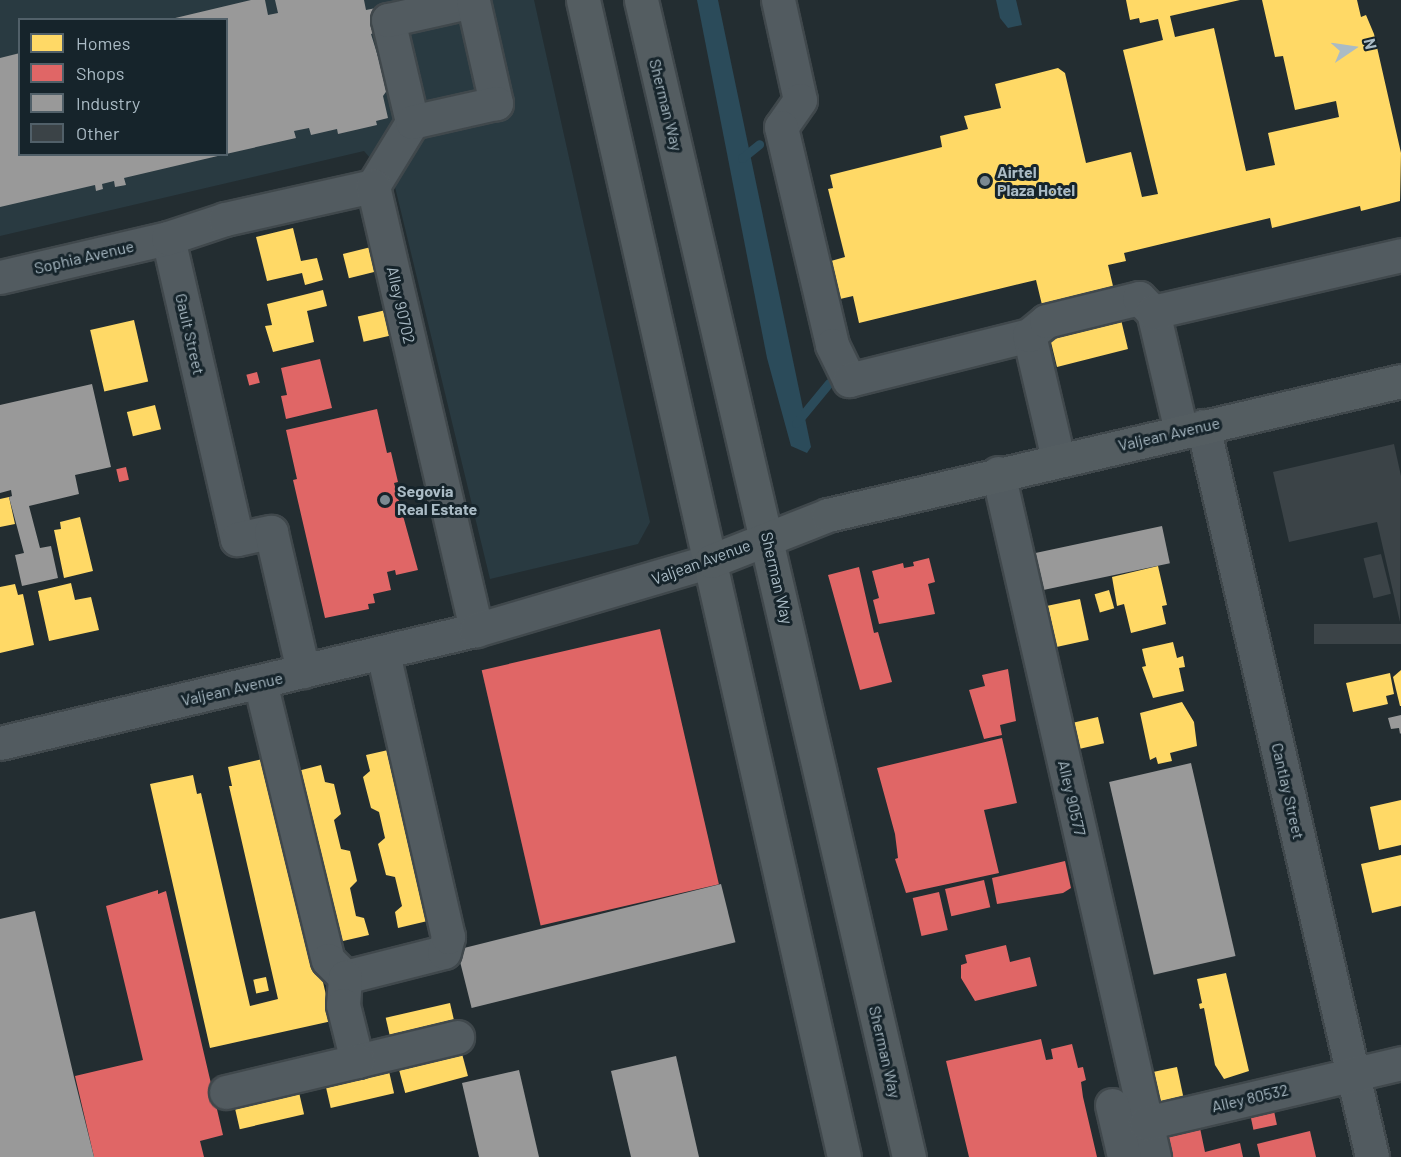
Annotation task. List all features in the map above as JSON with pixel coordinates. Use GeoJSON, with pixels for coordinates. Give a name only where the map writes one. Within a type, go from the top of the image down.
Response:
{"type":"FeatureCollection","features":[{"type":"Feature","properties":{"kind":"main road"},"geometry":{"type":"LineString","coordinates":[[582,0],[711,561],[844,1157]]}},
{"type":"Feature","properties":{"kind":"main road","name":"Sherman Way"},"geometry":{"type":"LineString","coordinates":[[641,0],[768,537],[909,1157]]}},
{"type":"Feature","properties":{"kind":"main road","name":"Valjean Avenue"},"geometry":{"type":"LineString","coordinates":[[711,561],[808,520],[998,473],[1401,381]]}},
{"type":"Feature","properties":{"kind":"street"},"geometry":{"type":"LineString","coordinates":[[778,0],[800,100],[781,127],[832,345],[849,380],[1029,336],[1046,321],[1139,298],[1153,312],[1401,255]]}},
{"type":"Feature","properties":{"kind":"street"},"geometry":{"type":"LineString","coordinates":[[168,238],[225,219],[373,186],[412,122],[388,20],[451,3],[472,1],[496,103],[412,122]]}},
{"type":"Feature","properties":{"kind":"street","name":"Alley 90702"},"geometry":{"type":"LineString","coordinates":[[373,186],[476,630]]}},
{"type":"Feature","properties":{"kind":"street","name":"Sophia Avenue"},"geometry":{"type":"LineString","coordinates":[[0,277],[168,238]]}},
{"type":"Feature","properties":{"kind":"street","name":"Gault Street"},"geometry":{"type":"LineString","coordinates":[[168,238],[237,539],[271,532],[303,672]]}},
{"type":"Feature","properties":{"kind":"street","name":"Cantlay Street"},"geometry":{"type":"LineString","coordinates":[[1153,312],[1192,428],[1354,1074],[1372,1157]]}},
{"type":"Feature","properties":{"kind":"street"},"geometry":{"type":"LineString","coordinates":[[1029,336],[1058,459]]}},
{"type":"Feature","properties":{"kind":"street","name":"Alley 90577"},"geometry":{"type":"LineString","coordinates":[[998,473],[1154,1157]]}},
{"type":"Feature","properties":{"kind":"street","name":"Valjean Avenue"},"geometry":{"type":"LineString","coordinates":[[0,743],[476,630],[711,561]]}},
{"type":"Feature","properties":{"kind":"street"},"geometry":{"type":"LineString","coordinates":[[345,976],[444,952],[448,937],[383,653]]}},
{"type":"Feature","properties":{"kind":"street"},"geometry":{"type":"LineString","coordinates":[[260,682],[328,960],[345,976]]}},
{"type":"Feature","properties":{"kind":"street"},"geometry":{"type":"LineString","coordinates":[[345,976],[343,1005],[357,1061]]}},
{"type":"Feature","properties":{"kind":"street"},"geometry":{"type":"LineString","coordinates":[[226,1092],[457,1038]]}},
{"type":"Feature","properties":{"kind":"street","name":"Alley 80532"},"geometry":{"type":"LineString","coordinates":[[1146,1123],[1401,1063]]}},
{"type":"Feature","properties":{"kind":"street"},"geometry":{"type":"LineString","coordinates":[[1112,1105],[1124,1157]]}},
{"type":"Feature","properties":{"kind":"shaded area"},"geometry":{"type":"Polygon","coordinates":[[[0,0],[534,0],[650,522],[638,544],[490,579],[395,187],[364,151],[0,236],[0,0]]]}},
{"type":"Feature","properties":{"kind":"water"},"geometry":{"type":"Polygon","coordinates":[[[697,0],[718,0],[811,447],[807,453],[791,446],[767,358],[697,0]]]}},
{"type":"Feature","properties":{"kind":"water"},"geometry":{"type":"Polygon","coordinates":[[[996,0],[1016,0],[1022,25],[1008,28],[1000,18],[996,0]]]}},
{"type":"Feature","properties":{"kind":"building: Homes","name":"Airtel Plaza Hotel"},"geometry":{"type":"Polygon","coordinates":[[[1126,0],[1240,0],[1170,16],[1175,37],[1214,28],[1246,171],[1275,165],[1268,133],[1339,117],[1336,101],[1295,110],[1283,56],[1275,57],[1262,0],[1357,0],[1361,17],[1366,15],[1374,34],[1401,153],[1400,201],[1361,211],[1360,206],[1272,228],[1270,218],[1124,253],[1126,261],[1108,265],[1128,349],[1057,367],[1036,280],[859,323],[853,296],[840,299],[831,261],[845,257],[828,189],[833,188],[830,175],[942,147],[940,136],[968,129],[964,116],[1001,108],[995,84],[1058,68],[1065,73],[1086,163],[1131,152],[1142,197],[1158,194],[1123,50],[1163,40],[1158,19],[1140,23],[1139,18],[1130,20],[1126,0]]]}},
{"type":"Feature","properties":{"kind":"building: Homes"},"geometry":{"type":"Polygon","coordinates":[[[293,228],[301,261],[317,258],[323,280],[305,285],[302,273],[267,281],[256,237],[293,228]]]}},
{"type":"Feature","properties":{"kind":"building: Homes"},"geometry":{"type":"Polygon","coordinates":[[[371,247],[377,271],[349,278],[343,254],[371,247]]]}},
{"type":"Feature","properties":{"kind":"building: Homes"},"geometry":{"type":"Polygon","coordinates":[[[323,290],[327,306],[307,311],[314,342],[273,352],[265,326],[272,325],[267,304],[323,290]]]}},
{"type":"Feature","properties":{"kind":"building: Homes"},"geometry":{"type":"Polygon","coordinates":[[[386,310],[392,335],[364,342],[358,317],[386,310]]]}},
{"type":"Feature","properties":{"kind":"building: Homes"},"geometry":{"type":"Polygon","coordinates":[[[134,320],[148,381],[104,392],[90,330],[134,320]]]}},
{"type":"Feature","properties":{"kind":"building: Homes"},"geometry":{"type":"Polygon","coordinates":[[[155,405],[161,429],[133,436],[127,412],[155,405]]]}},
{"type":"Feature","properties":{"kind":"building: Homes"},"geometry":{"type":"Polygon","coordinates":[[[9,497],[15,524],[0,527],[0,499],[9,497]]]}},
{"type":"Feature","properties":{"kind":"building: Homes"},"geometry":{"type":"Polygon","coordinates":[[[80,517],[93,571],[64,578],[54,530],[61,529],[60,522],[80,517]]]}},
{"type":"Feature","properties":{"kind":"building: Homes"},"geometry":{"type":"Polygon","coordinates":[[[1158,566],[1167,605],[1162,606],[1166,624],[1131,633],[1124,604],[1117,606],[1112,577],[1158,566]]]}},
{"type":"Feature","properties":{"kind":"building: Homes"},"geometry":{"type":"Polygon","coordinates":[[[71,583],[75,600],[91,597],[99,630],[49,641],[38,591],[71,583]]]}},
{"type":"Feature","properties":{"kind":"building: Homes"},"geometry":{"type":"Polygon","coordinates":[[[15,584],[18,595],[23,594],[34,645],[0,653],[0,587],[15,584]]]}},
{"type":"Feature","properties":{"kind":"building: Homes"},"geometry":{"type":"Polygon","coordinates":[[[1109,590],[1114,608],[1100,612],[1095,594],[1109,590]]]}},
{"type":"Feature","properties":{"kind":"building: Homes"},"geometry":{"type":"Polygon","coordinates":[[[1080,599],[1089,640],[1056,647],[1048,606],[1080,599]]]}},
{"type":"Feature","properties":{"kind":"building: Homes"},"geometry":{"type":"Polygon","coordinates":[[[1173,642],[1177,658],[1183,656],[1185,667],[1179,668],[1184,691],[1153,698],[1142,667],[1146,666],[1142,649],[1173,642]]]}},
{"type":"Feature","properties":{"kind":"building: Homes"},"geometry":{"type":"Polygon","coordinates":[[[1401,670],[1401,706],[1400,706],[1393,677],[1401,670]]]}},
{"type":"Feature","properties":{"kind":"building: Homes"},"geometry":{"type":"Polygon","coordinates":[[[1390,673],[1394,694],[1386,696],[1388,704],[1353,712],[1346,683],[1390,673]]]}},
{"type":"Feature","properties":{"kind":"building: Homes"},"geometry":{"type":"Polygon","coordinates":[[[1182,702],[1194,722],[1197,746],[1170,753],[1172,761],[1158,764],[1156,757],[1150,760],[1140,713],[1182,702]]]}},
{"type":"Feature","properties":{"kind":"building: Homes"},"geometry":{"type":"Polygon","coordinates":[[[1098,717],[1104,743],[1077,750],[1071,723],[1098,717]]]}},
{"type":"Feature","properties":{"kind":"building: Homes"},"geometry":{"type":"Polygon","coordinates":[[[397,748],[436,919],[398,928],[395,912],[402,906],[395,877],[386,875],[378,844],[385,838],[379,812],[371,808],[363,777],[370,771],[366,755],[397,748]]]}},
{"type":"Feature","properties":{"kind":"building: Homes"},"geometry":{"type":"Polygon","coordinates":[[[271,757],[332,1021],[210,1048],[150,784],[193,775],[197,794],[201,793],[250,1006],[278,999],[229,786],[232,786],[228,767],[271,757]]]}},
{"type":"Feature","properties":{"kind":"building: Homes"},"geometry":{"type":"Polygon","coordinates":[[[321,765],[325,782],[334,784],[341,814],[334,820],[341,849],[350,851],[357,881],[350,888],[356,916],[364,918],[369,935],[330,944],[290,773],[321,765]]]}},
{"type":"Feature","properties":{"kind":"building: Homes"},"geometry":{"type":"Polygon","coordinates":[[[1401,800],[1401,845],[1379,850],[1370,807],[1401,800]]]}},
{"type":"Feature","properties":{"kind":"building: Homes"},"geometry":{"type":"Polygon","coordinates":[[[1401,855],[1401,906],[1372,913],[1361,864],[1401,855]]]}},
{"type":"Feature","properties":{"kind":"building: Homes"},"geometry":{"type":"Polygon","coordinates":[[[1226,973],[1249,1071],[1224,1079],[1215,1065],[1204,1008],[1200,1009],[1199,1004],[1202,1003],[1197,979],[1226,973]]]}},
{"type":"Feature","properties":{"kind":"building: Homes"},"geometry":{"type":"Polygon","coordinates":[[[266,977],[269,991],[256,993],[253,980],[266,977]]]}},
{"type":"Feature","properties":{"kind":"building: Homes"},"geometry":{"type":"Polygon","coordinates":[[[450,1003],[456,1028],[392,1043],[386,1018],[450,1003]]]}},
{"type":"Feature","properties":{"kind":"building: Homes"},"geometry":{"type":"Polygon","coordinates":[[[461,1050],[468,1076],[405,1093],[398,1067],[461,1050]]]}},
{"type":"Feature","properties":{"kind":"building: Homes"},"geometry":{"type":"Polygon","coordinates":[[[388,1067],[394,1093],[331,1108],[325,1082],[388,1067]]]}},
{"type":"Feature","properties":{"kind":"building: Homes"},"geometry":{"type":"Polygon","coordinates":[[[1177,1067],[1184,1099],[1157,1105],[1151,1073],[1177,1067]]]}},
{"type":"Feature","properties":{"kind":"building: Homes"},"geometry":{"type":"Polygon","coordinates":[[[298,1088],[304,1114],[240,1129],[234,1103],[298,1088]]]}},
{"type":"Feature","properties":{"kind":"building: Shops"},"geometry":{"type":"Polygon","coordinates":[[[320,359],[332,408],[286,419],[281,396],[287,395],[281,368],[320,359]]]}},
{"type":"Feature","properties":{"kind":"building: Shops"},"geometry":{"type":"Polygon","coordinates":[[[257,372],[260,383],[249,385],[246,375],[257,372]]]}},
{"type":"Feature","properties":{"kind":"building: Shops"},"geometry":{"type":"Polygon","coordinates":[[[377,409],[387,453],[391,452],[398,482],[394,483],[418,570],[396,575],[395,570],[387,572],[391,590],[373,594],[375,603],[368,604],[369,609],[325,618],[293,480],[297,479],[286,430],[377,409]]]}},
{"type":"Feature","properties":{"kind":"building: Shops"},"geometry":{"type":"Polygon","coordinates":[[[126,467],[129,480],[119,482],[116,469],[126,467]]]}},
{"type":"Feature","properties":{"kind":"building: Shops"},"geometry":{"type":"Polygon","coordinates":[[[929,558],[935,582],[928,584],[935,614],[879,624],[873,600],[879,598],[872,571],[903,563],[904,568],[914,566],[913,562],[929,558]]]}},
{"type":"Feature","properties":{"kind":"building: Shops"},"geometry":{"type":"Polygon","coordinates":[[[859,567],[874,633],[878,632],[892,682],[860,690],[828,575],[859,567]]]}},
{"type":"Feature","properties":{"kind":"building: Shops"},"geometry":{"type":"Polygon","coordinates":[[[660,629],[719,884],[541,925],[482,670],[660,629]]]}},
{"type":"Feature","properties":{"kind":"building: Shops"},"geometry":{"type":"Polygon","coordinates":[[[1008,669],[1016,721],[1000,725],[1002,735],[984,739],[969,690],[985,686],[982,675],[1008,669]]]}},
{"type":"Feature","properties":{"kind":"building: Shops"},"geometry":{"type":"Polygon","coordinates":[[[1002,738],[1017,803],[984,810],[999,873],[906,893],[895,859],[898,858],[895,834],[877,768],[1002,738]]]}},
{"type":"Feature","properties":{"kind":"building: Shops"},"geometry":{"type":"Polygon","coordinates":[[[1065,861],[1071,888],[1063,893],[997,904],[992,878],[1065,861]]]}},
{"type":"Feature","properties":{"kind":"building: Shops"},"geometry":{"type":"Polygon","coordinates":[[[984,880],[990,907],[951,916],[945,889],[984,880]]]}},
{"type":"Feature","properties":{"kind":"building: Shops"},"geometry":{"type":"Polygon","coordinates":[[[158,890],[158,894],[166,891],[223,1135],[200,1141],[204,1157],[94,1157],[75,1076],[143,1060],[106,906],[158,890]]]}},
{"type":"Feature","properties":{"kind":"building: Shops"},"geometry":{"type":"Polygon","coordinates":[[[939,892],[948,930],[921,936],[913,898],[939,892]]]}},
{"type":"Feature","properties":{"kind":"building: Shops"},"geometry":{"type":"Polygon","coordinates":[[[1006,945],[1010,962],[1030,957],[1037,986],[975,1001],[961,978],[961,965],[967,963],[965,955],[1006,945]]]}},
{"type":"Feature","properties":{"kind":"building: Shops"},"geometry":{"type":"Polygon","coordinates":[[[1041,1039],[1046,1060],[1053,1059],[1051,1049],[1072,1044],[1078,1068],[1083,1067],[1086,1080],[1081,1082],[1083,1097],[1097,1157],[969,1157],[946,1061],[1041,1039]]]}},
{"type":"Feature","properties":{"kind":"building: Shops"},"geometry":{"type":"Polygon","coordinates":[[[1274,1111],[1277,1125],[1253,1130],[1251,1116],[1274,1111]]]}},
{"type":"Feature","properties":{"kind":"building: Shops"},"geometry":{"type":"Polygon","coordinates":[[[1200,1128],[1205,1152],[1240,1143],[1243,1157],[1168,1157],[1163,1136],[1200,1128]]]}},
{"type":"Feature","properties":{"kind":"building: Shops"},"geometry":{"type":"Polygon","coordinates":[[[1310,1131],[1316,1157],[1260,1157],[1257,1144],[1310,1131]]]}},
{"type":"Feature","properties":{"kind":"building: Industry"},"geometry":{"type":"Polygon","coordinates":[[[251,0],[265,0],[268,15],[278,13],[275,0],[364,0],[366,10],[376,8],[382,31],[371,34],[388,89],[383,96],[388,118],[376,121],[377,125],[338,134],[337,129],[311,135],[309,128],[294,131],[296,138],[228,154],[228,18],[175,18],[251,0]]]}},
{"type":"Feature","properties":{"kind":"building: Industry"},"geometry":{"type":"Polygon","coordinates":[[[18,54],[18,156],[218,156],[124,178],[126,185],[115,187],[114,181],[102,184],[103,189],[96,191],[95,185],[0,207],[0,58],[18,54]]]}},
{"type":"Feature","properties":{"kind":"building: Industry"},"geometry":{"type":"Polygon","coordinates":[[[92,384],[111,467],[75,475],[79,494],[29,506],[40,548],[51,546],[58,578],[22,586],[15,555],[24,553],[9,497],[12,496],[11,490],[0,493],[0,405],[92,384]]]}},
{"type":"Feature","properties":{"kind":"building: Industry"},"geometry":{"type":"Polygon","coordinates":[[[1162,526],[1170,563],[1034,592],[1026,555],[1162,526]]]}},
{"type":"Feature","properties":{"kind":"building: Industry"},"geometry":{"type":"Polygon","coordinates":[[[1401,715],[1400,734],[1399,728],[1391,729],[1388,718],[1401,715]]]}},
{"type":"Feature","properties":{"kind":"building: Industry"},"geometry":{"type":"Polygon","coordinates":[[[1191,763],[1236,956],[1154,975],[1109,782],[1191,763]]]}},
{"type":"Feature","properties":{"kind":"building: Industry"},"geometry":{"type":"Polygon","coordinates":[[[721,884],[736,942],[472,1008],[457,950],[721,884]]]}},
{"type":"Feature","properties":{"kind":"building: Industry"},"geometry":{"type":"Polygon","coordinates":[[[35,911],[94,1157],[0,1157],[0,919],[35,911]]]}},
{"type":"Feature","properties":{"kind":"building: Industry"},"geometry":{"type":"Polygon","coordinates":[[[676,1056],[699,1157],[631,1157],[611,1071],[676,1056]]]}},
{"type":"Feature","properties":{"kind":"building: Industry"},"geometry":{"type":"Polygon","coordinates":[[[519,1070],[539,1157],[479,1157],[462,1083],[519,1070]]]}},
{"type":"Feature","properties":{"kind":"building: Other"},"geometry":{"type":"Polygon","coordinates":[[[1394,444],[1401,476],[1400,622],[1377,522],[1289,542],[1273,472],[1394,444]]]}},
{"type":"Feature","properties":{"kind":"building: Other"},"geometry":{"type":"Polygon","coordinates":[[[1381,554],[1391,594],[1373,598],[1364,558],[1381,554]]]}},
{"type":"Feature","properties":{"kind":"building: Other"},"geometry":{"type":"Polygon","coordinates":[[[1314,624],[1401,624],[1401,644],[1314,644],[1314,624]]]}},
{"type":"Feature","properties":{"kind":"waterway"},"geometry":{"type":"LineString","coordinates":[[742,158],[759,144]]}},
{"type":"Feature","properties":{"kind":"waterway"},"geometry":{"type":"LineString","coordinates":[[796,423],[829,383]]}},
{"type":"Feature","properties":{"kind":"place","name":"Airtel Plaza Hotel"},"geometry":{"type":"Point","coordinates":[985,181]}},
{"type":"Feature","properties":{"kind":"place","name":"Segovia Real Estate"},"geometry":{"type":"Point","coordinates":[385,500]}}]}
